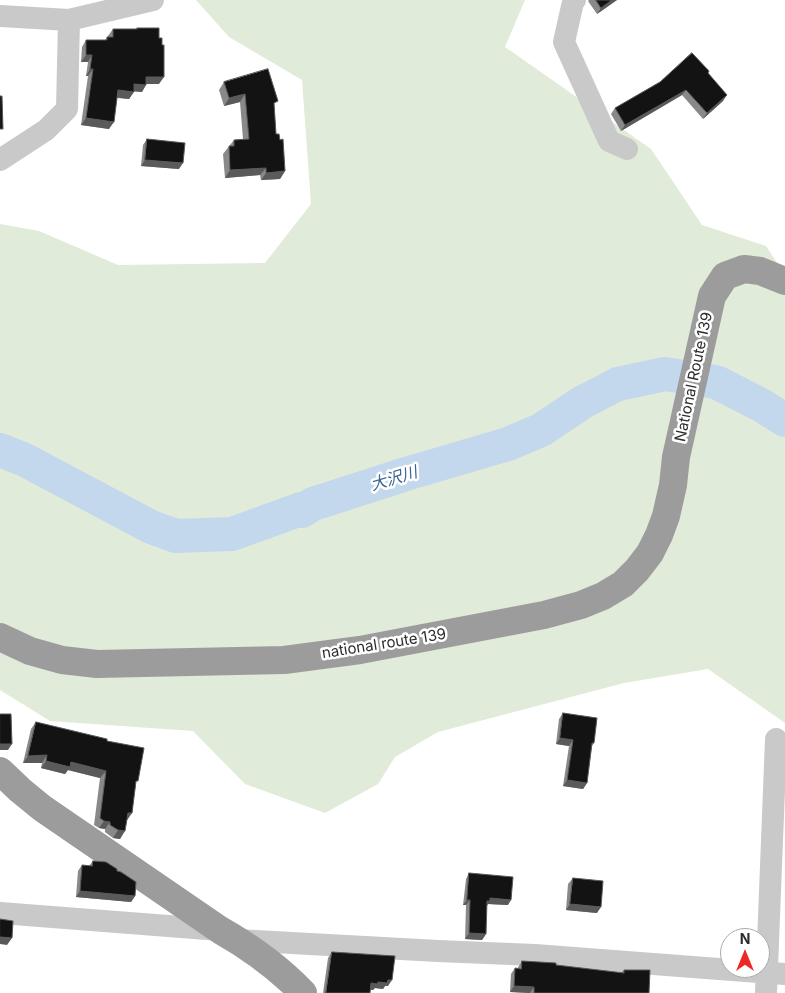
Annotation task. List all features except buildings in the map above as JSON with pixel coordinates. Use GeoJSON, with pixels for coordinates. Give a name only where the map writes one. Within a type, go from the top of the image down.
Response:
{"type":"FeatureCollection","features":[{"type":"Feature","properties":{"kind":"highway","name":"national route 139"},"geometry":{"type":"LineString","coordinates":[[712,296],[725,276],[744,269],[760,271],[785,281]]}},
{"type":"Feature","properties":{"kind":"highway","name":"National Route 139"},"geometry":{"type":"LineString","coordinates":[[676,457],[712,296]]}},
{"type":"Feature","properties":{"kind":"highway","name":"national route 139"},"geometry":{"type":"LineString","coordinates":[[0,637],[30,650],[62,660],[97,664],[284,660],[360,650],[544,615],[581,605],[603,596],[623,584],[637,570],[650,553],[660,535],[673,485],[676,457]]}},
{"type":"Feature","properties":{"kind":"highway"},"geometry":{"type":"LineString","coordinates":[[1,773],[42,808],[269,963],[304,993]]}},
{"type":"Feature","properties":{"kind":"street"},"geometry":{"type":"LineString","coordinates":[[0,16],[69,20],[153,0]]}},
{"type":"Feature","properties":{"kind":"street"},"geometry":{"type":"LineString","coordinates":[[575,0],[564,42],[609,141],[627,149]]}},
{"type":"Feature","properties":{"kind":"street"},"geometry":{"type":"LineString","coordinates":[[0,160],[46,130],[67,109],[69,20]]}},
{"type":"Feature","properties":{"kind":"street"},"geometry":{"type":"LineString","coordinates":[[0,913],[228,935],[438,951],[534,955],[773,980],[776,739]]}},
{"type":"Feature","properties":{"kind":"green space"},"geometry":{"type":"Polygon","coordinates":[[[196,0],[525,0],[505,47],[651,149],[702,225],[766,246],[785,275],[785,723],[708,669],[624,683],[438,732],[395,757],[378,784],[325,813],[245,784],[193,731],[50,721],[0,690],[0,224],[39,231],[118,265],[265,263],[311,204],[302,80],[229,37],[196,0]]]}},
{"type":"Feature","properties":{"kind":"waterway","name":"大沢川"},"geometry":{"type":"LineString","coordinates":[[0,450],[25,460],[151,527],[176,536],[232,534],[301,509],[302,511],[313,504],[508,444],[541,430],[583,402],[618,384],[665,374],[716,382],[761,405],[785,420]]}}]}
